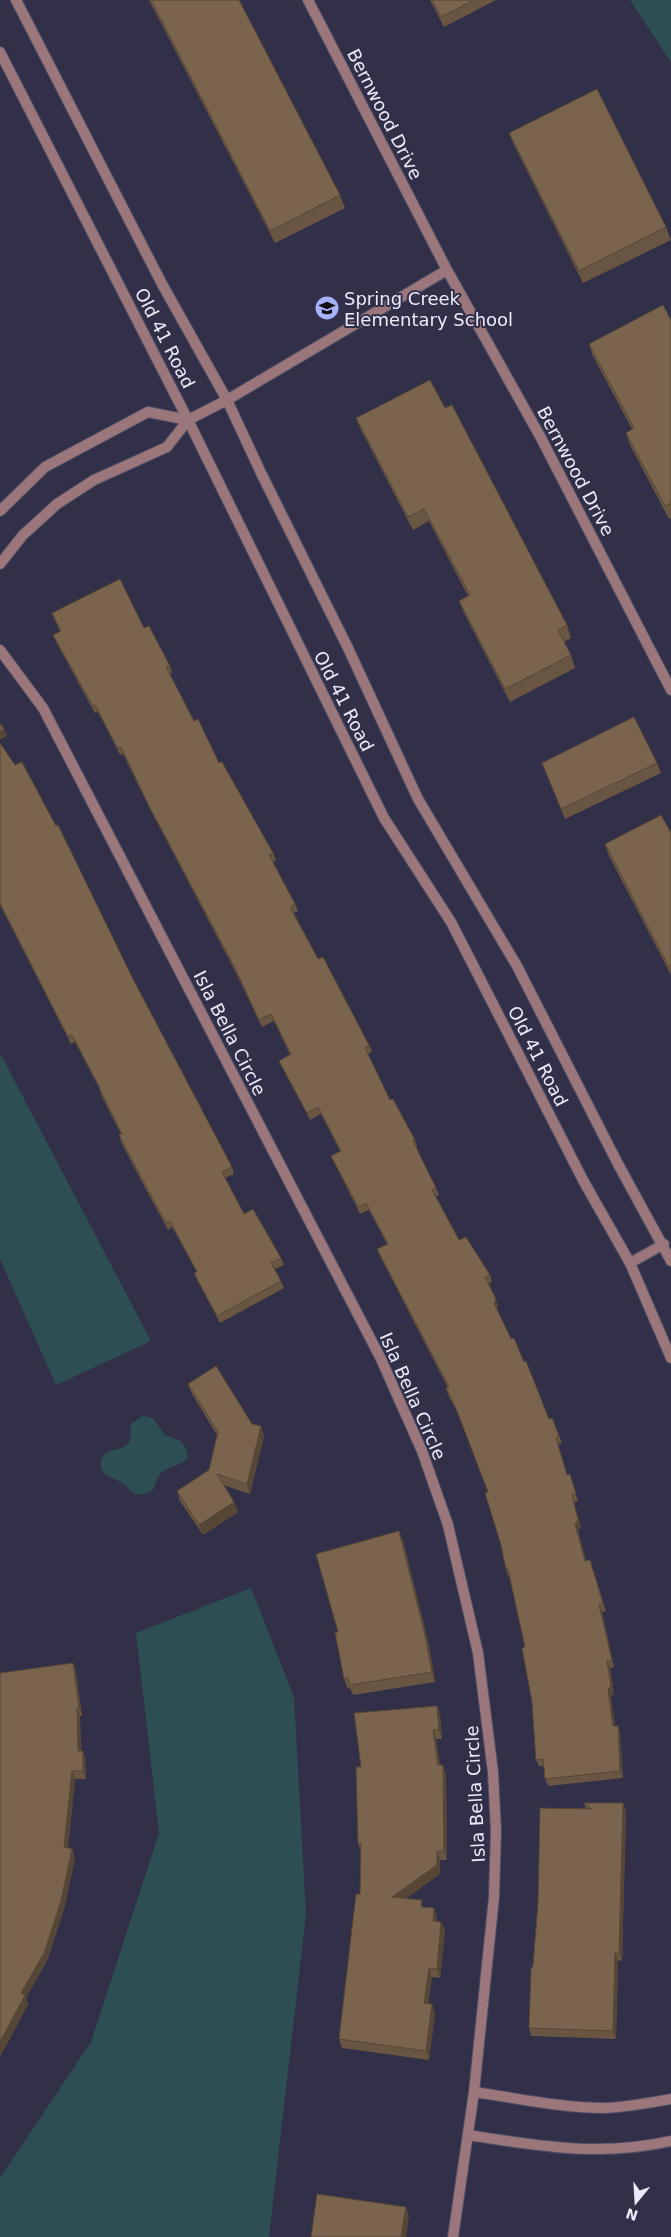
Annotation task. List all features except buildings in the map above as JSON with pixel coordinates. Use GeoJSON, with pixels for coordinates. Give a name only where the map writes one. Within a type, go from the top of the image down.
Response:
{"type":"FeatureCollection","features":[{"type":"Feature","properties":{"kind":"street","name":"Old 41 Road"},"geometry":{"type":"LineString","coordinates":[[16,0],[162,284],[227,400],[348,648],[418,800],[517,966],[618,1164],[667,1242],[671,1261]]}},
{"type":"Feature","properties":{"kind":"street","name":"Bernwood Drive"},"geometry":{"type":"LineString","coordinates":[[308,0],[447,270],[541,438],[670,688]]}},
{"type":"Feature","properties":{"kind":"street","name":"Old 41 Road"},"geometry":{"type":"LineString","coordinates":[[0,52],[188,420],[222,494],[384,818],[451,922],[584,1182],[630,1263],[671,1358]]}},
{"type":"Feature","properties":{"kind":"street"},"geometry":{"type":"LineString","coordinates":[[0,564],[23,535],[57,504],[94,480],[167,447],[188,420],[227,400],[447,270]]}},
{"type":"Feature","properties":{"kind":"street"},"geometry":{"type":"LineString","coordinates":[[0,510],[44,467],[148,412],[188,420]]}},
{"type":"Feature","properties":{"kind":"street","name":"Isla Bella Circle"},"geometry":{"type":"LineString","coordinates":[[0,650],[43,708],[381,1359],[422,1451],[448,1525],[478,1653],[493,1772],[496,1831],[493,1907],[474,2092],[453,2237]]}},
{"type":"Feature","properties":{"kind":"street"},"geometry":{"type":"LineString","coordinates":[[630,1263],[667,1242]]}},
{"type":"Feature","properties":{"kind":"street"},"geometry":{"type":"LineString","coordinates":[[474,2092],[605,2108],[671,2099]]}},
{"type":"Feature","properties":{"kind":"street"},"geometry":{"type":"LineString","coordinates":[[468,2135],[559,2149],[610,2150],[645,2147],[671,2141]]}},
{"type":"Feature","properties":{"kind":"shaded area"},"geometry":{"type":"Polygon","coordinates":[[[630,0],[671,0],[671,62],[630,0]]]}},
{"type":"Feature","properties":{"kind":"shaded area"},"geometry":{"type":"Polygon","coordinates":[[[0,1053],[151,1341],[56,1385],[0,1259],[0,1053]]]}},
{"type":"Feature","properties":{"kind":"shaded area"},"geometry":{"type":"Polygon","coordinates":[[[142,1416],[153,1418],[165,1435],[181,1441],[187,1455],[186,1460],[182,1463],[161,1473],[152,1491],[139,1494],[133,1493],[125,1485],[106,1474],[101,1467],[101,1461],[107,1453],[124,1447],[127,1444],[131,1438],[131,1424],[142,1416]]]}},
{"type":"Feature","properties":{"kind":"shaded area"},"geometry":{"type":"Polygon","coordinates":[[[251,1588],[294,1697],[306,1914],[269,2237],[0,2237],[0,2178],[91,2042],[159,1833],[136,1633],[251,1588]]]}},
{"type":"Feature","properties":{"kind":"place","name":"Spring Creek Elementary School"},"geometry":{"type":"Point","coordinates":[327,308]}}]}
